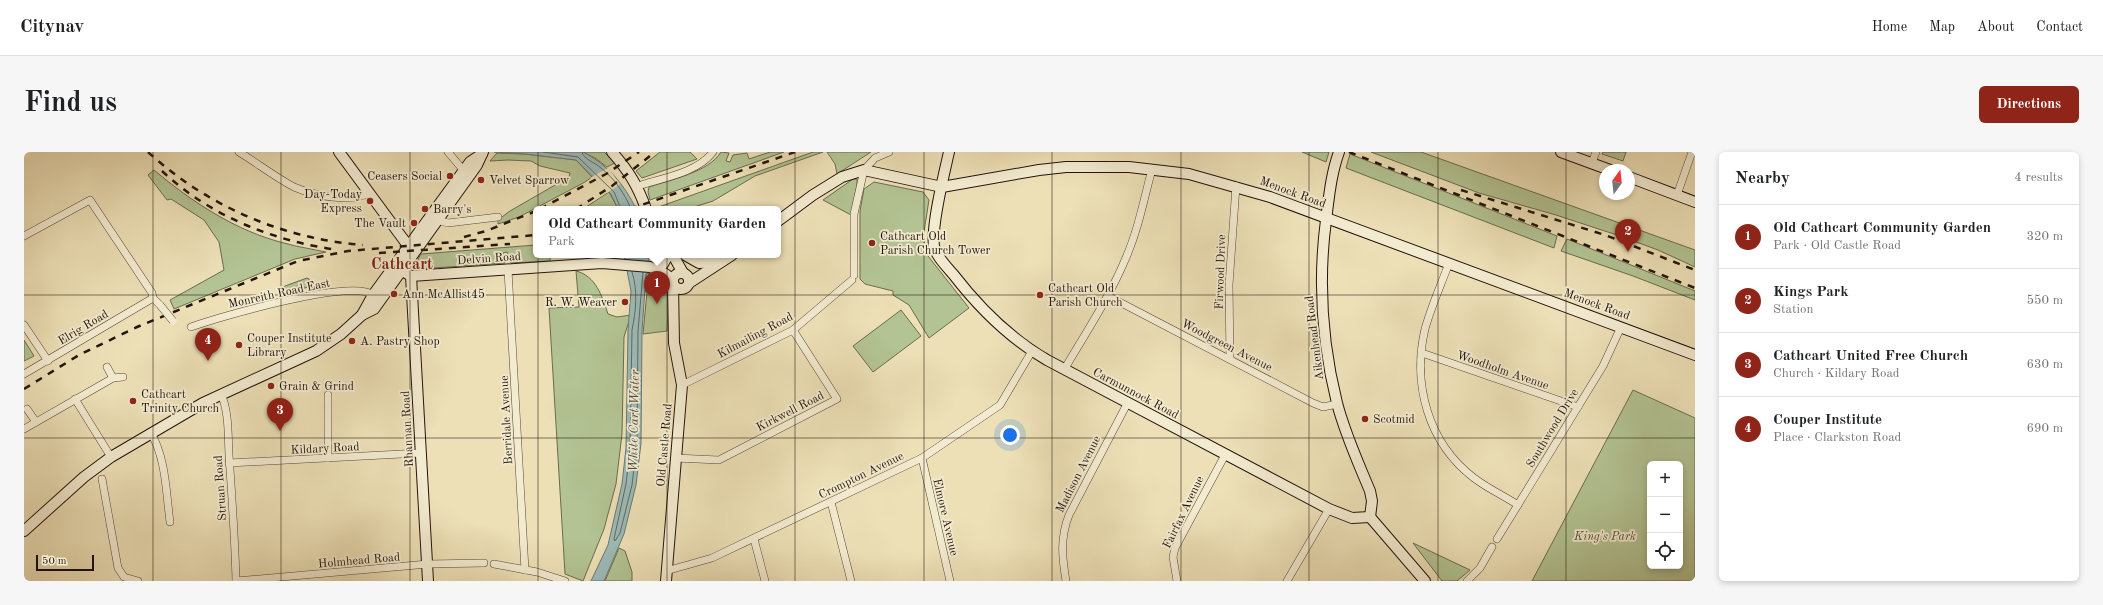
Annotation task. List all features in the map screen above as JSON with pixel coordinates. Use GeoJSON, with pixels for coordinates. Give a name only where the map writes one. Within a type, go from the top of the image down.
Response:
{"type":"FeatureCollection","features":[{"type":"Feature","properties":{"kind":"main road"},"geometry":{"type":"LineString","coordinates":[[339,152],[409,247]]}},
{"type":"Feature","properties":{"kind":"main road"},"geometry":{"type":"LineString","coordinates":[[612,152],[638,186],[645,206]]}},
{"type":"Feature","properties":{"kind":"main road","name":"Carmunnock Road"},"geometry":{"type":"LineString","coordinates":[[949,152],[942,187],[934,248],[989,318],[1032,351],[1127,404],[1329,509],[1352,518],[1370,517]]}},
{"type":"Feature","properties":{"kind":"main road","name":"Aikenhead Road"},"geometry":{"type":"LineString","coordinates":[[1339,152],[1332,174],[1322,250],[1322,299],[1328,365],[1345,430],[1370,491],[1372,501],[1370,517]]}},
{"type":"Feature","properties":{"kind":"main road"},"geometry":{"type":"LineString","coordinates":[[1561,152],[1599,166]]}},
{"type":"Feature","properties":{"kind":"main road"},"geometry":{"type":"LineString","coordinates":[[24,532],[84,476],[111,457],[221,394],[316,351],[341,334],[362,315],[374,308],[437,220],[474,163],[483,153]]}},
{"type":"Feature","properties":{"kind":"main road"},"geometry":{"type":"LineString","coordinates":[[362,315],[373,295],[464,170],[474,163]]}},
{"type":"Feature","properties":{"kind":"main road","name":"Menock Road"},"geometry":{"type":"LineString","coordinates":[[864,170],[942,187],[1053,168],[1109,166],[1152,169],[1189,174],[1236,186],[1326,218],[1695,355]]}},
{"type":"Feature","properties":{"kind":"main road"},"geometry":{"type":"LineString","coordinates":[[781,219],[813,195],[842,177],[864,170]]}},
{"type":"Feature","properties":{"kind":"main road"},"geometry":{"type":"LineString","coordinates":[[1635,179],[1695,202]]}},
{"type":"Feature","properties":{"kind":"main road"},"geometry":{"type":"LineString","coordinates":[[402,270],[409,247]]}},
{"type":"Feature","properties":{"kind":"main road"},"geometry":{"type":"LineString","coordinates":[[653,268],[663,264],[666,258]]}},
{"type":"Feature","properties":{"kind":"main road"},"geometry":{"type":"LineString","coordinates":[[676,258],[686,279]]}},
{"type":"Feature","properties":{"kind":"main road"},"geometry":{"type":"LineString","coordinates":[[690,258],[699,263],[728,258]]}},
{"type":"Feature","properties":{"kind":"main road"},"geometry":{"type":"LineString","coordinates":[[686,279],[677,273],[673,282],[680,289],[686,279],[713,269],[728,258]]}},
{"type":"Feature","properties":{"kind":"main road","name":"Delvin Road"},"geometry":{"type":"LineString","coordinates":[[411,276],[587,264],[617,264],[653,268],[673,282]]}},
{"type":"Feature","properties":{"kind":"main road"},"geometry":{"type":"LineString","coordinates":[[402,270],[411,276]]}},
{"type":"Feature","properties":{"kind":"main road","name":"Rhannan Road"},"geometry":{"type":"LineString","coordinates":[[411,276],[428,581]]}},
{"type":"Feature","properties":{"kind":"main road","name":"Old Castle Road"},"geometry":{"type":"LineString","coordinates":[[674,312],[686,279]]}},
{"type":"Feature","properties":{"kind":"main road","name":"Old Castle Road"},"geometry":{"type":"LineString","coordinates":[[666,576],[682,385],[674,343],[673,282]]}},
{"type":"Feature","properties":{"kind":"main road"},"geometry":{"type":"LineString","coordinates":[[1370,517],[1425,581]]}},
{"type":"Feature","properties":{"kind":"street"},"geometry":{"type":"LineString","coordinates":[[239,152],[289,184],[301,189],[340,197],[360,198],[369,193]]}},
{"type":"Feature","properties":{"kind":"street"},"geometry":{"type":"LineString","coordinates":[[448,152],[464,170]]}},
{"type":"Feature","properties":{"kind":"street"},"geometry":{"type":"LineString","coordinates":[[638,186],[688,170],[702,163],[713,152]]}},
{"type":"Feature","properties":{"kind":"street"},"geometry":{"type":"LineString","coordinates":[[864,170],[876,158],[889,152]]}},
{"type":"Feature","properties":{"kind":"street"},"geometry":{"type":"LineString","coordinates":[[1592,163],[1596,152]]}},
{"type":"Feature","properties":{"kind":"street"},"geometry":{"type":"LineString","coordinates":[[1677,195],[1692,152]]}},
{"type":"Feature","properties":{"kind":"street"},"geometry":{"type":"LineString","coordinates":[[1064,370],[1108,296],[1126,260],[1152,169]]}},
{"type":"Feature","properties":{"kind":"street","name":"Kilmailing Road"},"geometry":{"type":"LineString","coordinates":[[682,385],[793,330],[853,278],[854,214],[864,170]]}},
{"type":"Feature","properties":{"kind":"street","name":"Firwood Drive"},"geometry":{"type":"LineString","coordinates":[[1230,359],[1229,285],[1236,186]]}},
{"type":"Feature","properties":{"kind":"street"},"geometry":{"type":"LineString","coordinates":[[24,236],[90,200],[152,293],[153,298],[160,304],[173,321]]}},
{"type":"Feature","properties":{"kind":"street"},"geometry":{"type":"LineString","coordinates":[[437,220],[448,224],[498,217]]}},
{"type":"Feature","properties":{"kind":"street"},"geometry":{"type":"LineString","coordinates":[[1449,263],[1425,328],[1420,368],[1426,410],[1434,432],[1445,449],[1459,465],[1474,479],[1518,505]]}},
{"type":"Feature","properties":{"kind":"street","name":"Berridale Avenue"},"geometry":{"type":"LineString","coordinates":[[508,270],[525,570]]}},
{"type":"Feature","properties":{"kind":"street","name":"Monreith Road East"},"geometry":{"type":"LineString","coordinates":[[191,327],[252,309],[316,295],[356,290],[365,291],[373,295]]}},
{"type":"Feature","properties":{"kind":"street","name":"Woodgreen Avenue"},"geometry":{"type":"LineString","coordinates":[[1108,296],[1313,403],[1323,406],[1337,404]]}},
{"type":"Feature","properties":{"kind":"street","name":"Elrig Road"},"geometry":{"type":"LineString","coordinates":[[24,374],[153,298]]}},
{"type":"Feature","properties":{"kind":"street"},"geometry":{"type":"LineString","coordinates":[[24,324],[48,361]]}},
{"type":"Feature","properties":{"kind":"street","name":"Southwood Drive"},"geometry":{"type":"LineString","coordinates":[[1497,539],[1603,366],[1621,327]]}},
{"type":"Feature","properties":{"kind":"street","name":"Kirkwell Road"},"geometry":{"type":"LineString","coordinates":[[676,458],[719,460],[837,399],[793,330]]}},
{"type":"Feature","properties":{"kind":"street","name":"Crompton Avenue"},"geometry":{"type":"LineString","coordinates":[[666,576],[710,560],[922,458],[1000,405],[1032,351]]}},
{"type":"Feature","properties":{"kind":"street","name":"Woodholm Avenue"},"geometry":{"type":"LineString","coordinates":[[1422,353],[1578,407]]}},
{"type":"Feature","properties":{"kind":"street"},"geometry":{"type":"LineString","coordinates":[[107,367],[113,378]]}},
{"type":"Feature","properties":{"kind":"street"},"geometry":{"type":"LineString","coordinates":[[24,429],[113,378],[123,377]]}},
{"type":"Feature","properties":{"kind":"street","name":"Struan Road"},"geometry":{"type":"LineString","coordinates":[[221,394],[225,403],[234,523],[236,581]]}},
{"type":"Feature","properties":{"kind":"street"},"geometry":{"type":"LineString","coordinates":[[328,395],[328,458]]}},
{"type":"Feature","properties":{"kind":"street"},"geometry":{"type":"LineString","coordinates":[[75,399],[111,457]]}},
{"type":"Feature","properties":{"kind":"street","name":"Madison Avenue"},"geometry":{"type":"LineString","coordinates":[[1066,581],[1061,552],[1064,528],[1069,515],[1127,404]]}},
{"type":"Feature","properties":{"kind":"street"},"geometry":{"type":"LineString","coordinates":[[26,408],[36,422]]}},
{"type":"Feature","properties":{"kind":"street"},"geometry":{"type":"LineString","coordinates":[[151,433],[157,443],[162,462],[170,522]]}},
{"type":"Feature","properties":{"kind":"street","name":"Kildary Road"},"geometry":{"type":"LineString","coordinates":[[229,463],[421,453]]}},
{"type":"Feature","properties":{"kind":"street","name":"Fairfax Avenue"},"geometry":{"type":"LineString","coordinates":[[1177,581],[1173,557],[1176,548],[1225,454]]}},
{"type":"Feature","properties":{"kind":"street","name":"Elmore Avenue"},"geometry":{"type":"LineString","coordinates":[[922,458],[950,581]]}},
{"type":"Feature","properties":{"kind":"street"},"geometry":{"type":"LineString","coordinates":[[102,478],[118,568],[124,576],[138,581]]}},
{"type":"Feature","properties":{"kind":"street"},"geometry":{"type":"LineString","coordinates":[[831,502],[850,581]]}},
{"type":"Feature","properties":{"kind":"street"},"geometry":{"type":"LineString","coordinates":[[1287,581],[1329,509]]}},
{"type":"Feature","properties":{"kind":"street"},"geometry":{"type":"LineString","coordinates":[[754,539],[765,581]]}},
{"type":"Feature","properties":{"kind":"street"},"geometry":{"type":"LineString","coordinates":[[1467,581],[1480,568],[1492,547]]}},
{"type":"Feature","properties":{"kind":"street","name":"Holmhead Road"},"geometry":{"type":"LineString","coordinates":[[236,581],[428,564],[484,563]]}},
{"type":"Feature","properties":{"kind":"street"},"geometry":{"type":"LineString","coordinates":[[494,564],[525,570],[565,581]]}},
{"type":"Feature","properties":{"kind":"green space"},"geometry":{"type":"Polygon","coordinates":[[[583,152],[604,152],[615,163],[607,167],[595,158],[583,152]]]}},
{"type":"Feature","properties":{"kind":"green space"},"geometry":{"type":"Polygon","coordinates":[[[660,152],[690,152],[697,159],[642,178],[636,171],[660,152]]]}},
{"type":"Feature","properties":{"kind":"green space"},"geometry":{"type":"Polygon","coordinates":[[[721,152],[729,153],[726,161],[730,162],[733,155],[747,153],[749,159],[770,152],[784,152],[650,200],[648,192],[649,187],[698,170],[708,165],[721,152]]]}},
{"type":"Feature","properties":{"kind":"green space"},"geometry":{"type":"Polygon","coordinates":[[[813,152],[823,152],[755,176],[713,201],[697,206],[661,206],[813,152]]]}},
{"type":"Feature","properties":{"kind":"green space"},"geometry":{"type":"Polygon","coordinates":[[[827,152],[871,152],[837,174],[835,164],[827,152]]]}},
{"type":"Feature","properties":{"kind":"green space"},"geometry":{"type":"Polygon","coordinates":[[[1302,152],[1329,152],[1326,162],[1302,152]]]}},
{"type":"Feature","properties":{"kind":"green space"},"geometry":{"type":"Polygon","coordinates":[[[1371,152],[1421,152],[1695,250],[1695,267],[1658,250],[1620,236],[1556,215],[1479,193],[1371,152]]]}},
{"type":"Feature","properties":{"kind":"green space"},"geometry":{"type":"Polygon","coordinates":[[[1603,152],[1626,152],[1623,161],[1602,154],[1603,152]]]}},
{"type":"Feature","properties":{"kind":"green space"},"geometry":{"type":"Polygon","coordinates":[[[497,153],[525,154],[576,160],[592,177],[540,206],[533,206],[533,210],[519,217],[498,224],[498,220],[510,211],[569,177],[570,173],[540,166],[531,161],[490,161],[497,153]]]}},
{"type":"Feature","properties":{"kind":"green space"},"geometry":{"type":"Polygon","coordinates":[[[1350,154],[1557,236],[1554,248],[1346,168],[1350,154]]]}},
{"type":"Feature","properties":{"kind":"green space"},"geometry":{"type":"Polygon","coordinates":[[[154,170],[199,204],[232,223],[266,238],[294,246],[326,252],[295,259],[174,309],[170,300],[224,270],[219,242],[204,220],[171,199],[167,200],[148,175],[154,170]]]}},
{"type":"Feature","properties":{"kind":"green space"},"geometry":{"type":"Polygon","coordinates":[[[853,179],[857,179],[857,185],[851,215],[823,200],[853,179]]]}},
{"type":"Feature","properties":{"kind":"green space"},"geometry":{"type":"Polygon","coordinates":[[[874,182],[923,192],[929,200],[923,238],[928,256],[969,308],[929,338],[909,305],[893,295],[893,291],[865,284],[860,279],[860,211],[864,189],[874,182]]]}},
{"type":"Feature","properties":{"kind":"green space"},"geometry":{"type":"Polygon","coordinates":[[[609,192],[616,206],[588,206],[609,192]]]}},
{"type":"Feature","properties":{"kind":"green space"},"geometry":{"type":"Polygon","coordinates":[[[1567,239],[1695,291],[1695,300],[1633,276],[1561,251],[1567,239]]]}},
{"type":"Feature","properties":{"kind":"green space"},"geometry":{"type":"Polygon","coordinates":[[[533,245],[533,258],[550,258],[550,261],[511,263],[507,252],[503,253],[505,263],[419,269],[418,259],[421,254],[533,245]]]}},
{"type":"Feature","properties":{"kind":"green space"},"geometry":{"type":"Polygon","coordinates":[[[576,271],[589,277],[593,282],[601,294],[608,314],[617,317],[631,315],[624,337],[622,434],[616,484],[604,529],[583,581],[565,574],[549,308],[579,307],[576,271]]]}},
{"type":"Feature","properties":{"kind":"green space"},"geometry":{"type":"Polygon","coordinates":[[[651,272],[669,290],[667,331],[643,334],[647,292],[645,292],[646,274],[651,272]]]}},
{"type":"Feature","properties":{"kind":"green space"},"geometry":{"type":"Polygon","coordinates":[[[307,278],[309,279],[310,287],[281,292],[281,289],[285,286],[307,278]]]}},
{"type":"Feature","properties":{"kind":"green space"},"geometry":{"type":"Polygon","coordinates":[[[901,310],[921,336],[873,372],[853,346],[901,310]]]}},
{"type":"Feature","properties":{"kind":"green space"},"geometry":{"type":"Polygon","coordinates":[[[24,340],[34,356],[24,361],[24,340]]]}},
{"type":"Feature","properties":{"kind":"green space","name":"King's Park"},"geometry":{"type":"Polygon","coordinates":[[[1633,390],[1695,418],[1695,581],[1532,581],[1633,390]]]}},
{"type":"Feature","properties":{"kind":"green space"},"geometry":{"type":"Polygon","coordinates":[[[1413,543],[1470,570],[1457,581],[1442,581],[1413,543]]]}},
{"type":"Feature","properties":{"kind":"green space"},"geometry":{"type":"Polygon","coordinates":[[[619,548],[625,551],[632,572],[632,581],[605,581],[619,548]]]}},
{"type":"Feature","properties":{"kind":"water"},"geometry":{"type":"Polygon","coordinates":[[[494,152],[583,152],[600,163],[614,176],[621,184],[635,206],[617,206],[611,194],[576,160],[494,152]]]}},
{"type":"Feature","properties":{"kind":"water","name":"White Cart Water"},"geometry":{"type":"Polygon","coordinates":[[[625,258],[649,258],[651,272],[646,274],[642,331],[641,443],[636,485],[624,534],[604,581],[591,581],[608,545],[622,484],[626,448],[628,330],[631,291],[625,258]]]}},
{"type":"Feature","properties":{"kind":"pier"},"geometry":{"type":"Polygon","coordinates":[[[608,168],[620,184],[607,193],[590,178],[608,168]]]}},
{"type":"Feature","properties":{"kind":"railway"},"geometry":{"type":"LineString","coordinates":[[148,152],[195,188],[221,204],[248,216],[275,227],[304,236],[363,245]]}},
{"type":"Feature","properties":{"kind":"railway"},"geometry":{"type":"LineString","coordinates":[[546,206],[606,174],[639,152]]}},
{"type":"Feature","properties":{"kind":"railway"},"geometry":{"type":"LineString","coordinates":[[581,206],[612,186],[655,152]]}},
{"type":"Feature","properties":{"kind":"railway"},"geometry":{"type":"LineString","coordinates":[[639,206],[795,152]]}},
{"type":"Feature","properties":{"kind":"railway"},"geometry":{"type":"LineString","coordinates":[[1349,152],[1695,288]]}},
{"type":"Feature","properties":{"kind":"railway"},"geometry":{"type":"LineString","coordinates":[[162,171],[201,201],[244,224],[266,233],[290,240],[338,250]]}},
{"type":"Feature","properties":{"kind":"railway"},"geometry":{"type":"LineString","coordinates":[[1461,190],[1605,235],[1695,270]]}},
{"type":"Feature","properties":{"kind":"railway"},"geometry":{"type":"LineString","coordinates":[[464,237],[486,231],[533,212]]}},
{"type":"Feature","properties":{"kind":"railway"},"geometry":{"type":"LineString","coordinates":[[24,389],[79,355],[137,327],[298,261],[348,251],[533,235]]}},
{"type":"Feature","properties":{"kind":"railway"},"geometry":{"type":"LineString","coordinates":[[379,253],[510,244]]}},
{"type":"Feature","properties":{"kind":"place","name":"Ceasers Social"},"geometry":{"type":"Point","coordinates":[450,176]}},
{"type":"Feature","properties":{"kind":"place","name":"Velvet Sparrow"},"geometry":{"type":"Point","coordinates":[481,180]}},
{"type":"Feature","properties":{"kind":"place","name":"Day-Today Express"},"geometry":{"type":"Point","coordinates":[370,201]}},
{"type":"Feature","properties":{"kind":"place","name":"Barry's"},"geometry":{"type":"Point","coordinates":[425,209]}},
{"type":"Feature","properties":{"kind":"place","name":"The Vault"},"geometry":{"type":"Point","coordinates":[414,223]}},
{"type":"Feature","properties":{"kind":"place","name":"Cathcart Old Parish Church Tower"},"geometry":{"type":"Point","coordinates":[872,243]}},
{"type":"Feature","properties":{"kind":"place","name":"Kings Park"},"geometry":{"type":"Point","coordinates":[1628,252]}},
{"type":"Feature","properties":{"kind":"place","name":"Ann McAllist45"},"geometry":{"type":"Point","coordinates":[394,294]}},
{"type":"Feature","properties":{"kind":"place","name":"Cathcart Old Parish Church"},"geometry":{"type":"Point","coordinates":[1040,295]}},
{"type":"Feature","properties":{"kind":"place","name":"R. W. Weaver"},"geometry":{"type":"Point","coordinates":[625,302]}},
{"type":"Feature","properties":{"kind":"place","name":"Old Cathcart Community Garden"},"geometry":{"type":"Point","coordinates":[657,304]}},
{"type":"Feature","properties":{"kind":"place","name":"A. Pastry Shop"},"geometry":{"type":"Point","coordinates":[352,341]}},
{"type":"Feature","properties":{"kind":"place","name":"Couper Institute Library"},"geometry":{"type":"Point","coordinates":[239,345]}},
{"type":"Feature","properties":{"kind":"place","name":"Couper Institute"},"geometry":{"type":"Point","coordinates":[208,361]}},
{"type":"Feature","properties":{"kind":"place","name":"Grain & Grind"},"geometry":{"type":"Point","coordinates":[271,386]}},
{"type":"Feature","properties":{"kind":"place","name":"Cathcart Trinity Church"},"geometry":{"type":"Point","coordinates":[133,401]}},
{"type":"Feature","properties":{"kind":"place","name":"Scotmid"},"geometry":{"type":"Point","coordinates":[1365,419]}},
{"type":"Feature","properties":{"kind":"place","name":"Cathcart United Free Church"},"geometry":{"type":"Point","coordinates":[280,431]}},
{"type":"Feature","properties":{"kind":"district","name":"Cathcart"},"geometry":{"type":"Point","coordinates":[402,263]}}]}
